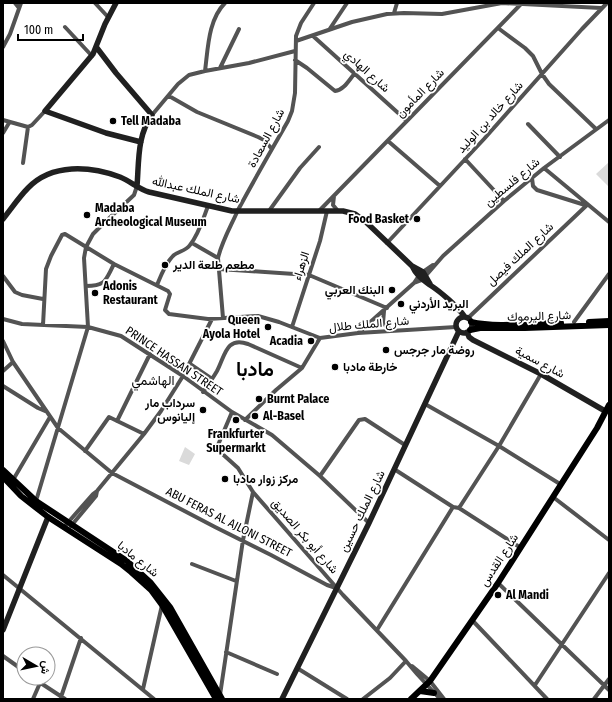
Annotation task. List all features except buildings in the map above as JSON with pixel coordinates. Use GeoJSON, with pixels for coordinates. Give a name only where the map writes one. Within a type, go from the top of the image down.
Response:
{"type":"FeatureCollection","features":[{"type":"Feature","properties":{"kind":"main road"},"geometry":{"type":"LineString","coordinates":[[116,3],[108,17],[97,48],[92,56],[45,111],[106,133],[141,142]]}},
{"type":"Feature","properties":{"kind":"main road"},"geometry":{"type":"LineString","coordinates":[[97,48],[116,73],[152,114],[145,127],[141,142],[137,186]]}},
{"type":"Feature","properties":{"kind":"main road","name":"شارع الملك عبدالله"},"geometry":{"type":"LineString","coordinates":[[3,219],[32,184],[41,178],[57,172],[78,168],[93,170],[122,178],[149,192],[208,206],[238,211],[338,211],[355,214],[422,276]]}},
{"type":"Feature","properties":{"kind":"main road"},"geometry":{"type":"LineString","coordinates":[[422,276],[456,307],[468,319],[472,326],[468,331],[458,329]]}},
{"type":"Feature","properties":{"kind":"main road","name":"شارع اليرموك"},"geometry":{"type":"LineString","coordinates":[[468,319],[485,324],[609,321]]}},
{"type":"Feature","properties":{"kind":"main road","name":"شارع الملك حسين"},"geometry":{"type":"LineString","coordinates":[[282,699],[369,523],[425,404],[458,329],[458,320],[468,319]]}},
{"type":"Feature","properties":{"kind":"main road","name":"شارع اليرموك"},"geometry":{"type":"LineString","coordinates":[[468,331],[480,328],[609,325]]}},
{"type":"Feature","properties":{"kind":"main road","name":"شارع سمية"},"geometry":{"type":"LineString","coordinates":[[468,331],[469,337],[473,340],[541,374],[607,412]]}},
{"type":"Feature","properties":{"kind":"main road","name":"شارع القدس"},"geometry":{"type":"LineString","coordinates":[[411,699],[428,682],[498,583],[607,412],[609,405]]}},
{"type":"Feature","properties":{"kind":"main road","name":"شارع مادبا"},"geometry":{"type":"LineString","coordinates":[[3,470],[68,526],[131,572],[151,590],[162,604],[219,698]]}},
{"type":"Feature","properties":{"kind":"main road","name":"شارع مادبا"},"geometry":{"type":"LineString","coordinates":[[3,477],[21,496],[48,517],[68,526],[136,568],[160,592],[170,607],[219,698]]}},
{"type":"Feature","properties":{"kind":"main road"},"geometry":{"type":"LineString","coordinates":[[3,630],[48,517]]}},
{"type":"Feature","properties":{"kind":"main road"},"geometry":{"type":"LineString","coordinates":[[420,691],[434,692]]}},
{"type":"Feature","properties":{"kind":"street"},"geometry":{"type":"LineString","coordinates":[[15,3],[19,8]]}},
{"type":"Feature","properties":{"kind":"street"},"geometry":{"type":"LineString","coordinates":[[3,47],[10,34],[21,3]]}},
{"type":"Feature","properties":{"kind":"street"},"geometry":{"type":"LineString","coordinates":[[95,3],[108,17]]}},
{"type":"Feature","properties":{"kind":"street"},"geometry":{"type":"LineString","coordinates":[[205,71],[212,25],[217,12],[225,3]]}},
{"type":"Feature","properties":{"kind":"street","name":"شارع السعادة"},"geometry":{"type":"LineString","coordinates":[[218,258],[220,250],[238,211],[288,122],[292,111],[295,93],[295,51],[298,29],[314,3]]}},
{"type":"Feature","properties":{"kind":"street"},"geometry":{"type":"LineString","coordinates":[[329,30],[347,3]]}},
{"type":"Feature","properties":{"kind":"street"},"geometry":{"type":"LineString","coordinates":[[394,13],[397,3]]}},
{"type":"Feature","properties":{"kind":"street","name":"شارع خالد بن الوليد"},"geometry":{"type":"LineString","coordinates":[[387,243],[607,3]]}},
{"type":"Feature","properties":{"kind":"street"},"geometry":{"type":"LineString","coordinates":[[296,41],[372,17],[394,13],[442,14],[496,4],[529,4],[601,8]]}},
{"type":"Feature","properties":{"kind":"street","name":"شارع المأمون"},"geometry":{"type":"LineString","coordinates":[[319,211],[521,4]]}},
{"type":"Feature","properties":{"kind":"street"},"geometry":{"type":"LineString","coordinates":[[65,27],[92,56]]}},
{"type":"Feature","properties":{"kind":"street"},"geometry":{"type":"LineString","coordinates":[[220,68],[239,28]]}},
{"type":"Feature","properties":{"kind":"street"},"geometry":{"type":"LineString","coordinates":[[498,28],[525,48],[533,56],[542,74],[550,84],[596,129]]}},
{"type":"Feature","properties":{"kind":"street","name":"شارع الهادي"},"geometry":{"type":"LineString","coordinates":[[313,36],[407,120]]}},
{"type":"Feature","properties":{"kind":"street"},"geometry":{"type":"LineString","coordinates":[[152,114],[178,84],[189,75],[249,63],[295,51]]}},
{"type":"Feature","properties":{"kind":"street"},"geometry":{"type":"LineString","coordinates":[[296,60],[308,68],[335,91],[340,90],[355,73]]}},
{"type":"Feature","properties":{"kind":"street"},"geometry":{"type":"LineString","coordinates":[[169,96],[197,112],[258,136],[272,149]]}},
{"type":"Feature","properties":{"kind":"street"},"geometry":{"type":"LineString","coordinates":[[3,120],[9,123],[28,127],[32,125],[45,111]]}},
{"type":"Feature","properties":{"kind":"street","name":"شارع فلسطين"},"geometry":{"type":"LineString","coordinates":[[358,333],[504,201],[544,168],[609,120]]}},
{"type":"Feature","properties":{"kind":"street"},"geometry":{"type":"LineString","coordinates":[[3,133],[9,123]]}},
{"type":"Feature","properties":{"kind":"street"},"geometry":{"type":"LineString","coordinates":[[528,124],[560,157]]}},
{"type":"Feature","properties":{"kind":"street"},"geometry":{"type":"LineString","coordinates":[[23,163],[28,127]]}},
{"type":"Feature","properties":{"kind":"street"},"geometry":{"type":"LineString","coordinates":[[388,141],[440,186]]}},
{"type":"Feature","properties":{"kind":"street"},"geometry":{"type":"LineString","coordinates":[[269,211],[300,168],[319,147]]}},
{"type":"Feature","properties":{"kind":"street"},"geometry":{"type":"LineString","coordinates":[[465,159],[504,201]]}},
{"type":"Feature","properties":{"kind":"street"},"geometry":{"type":"LineString","coordinates":[[544,168],[609,222]]}},
{"type":"Feature","properties":{"kind":"street"},"geometry":{"type":"LineString","coordinates":[[532,178],[533,186],[537,190],[588,205]]}},
{"type":"Feature","properties":{"kind":"street"},"geometry":{"type":"LineString","coordinates":[[36,500],[88,327],[84,258],[86,247],[93,234],[134,195],[137,186]]}},
{"type":"Feature","properties":{"kind":"street"},"geometry":{"type":"LineString","coordinates":[[334,196],[333,205],[338,211]]}},
{"type":"Feature","properties":{"kind":"street","name":"شارع الملك فيصل"},"geometry":{"type":"LineString","coordinates":[[468,319],[588,205]]}},
{"type":"Feature","properties":{"kind":"street"},"geometry":{"type":"LineString","coordinates":[[157,285],[170,259],[192,243],[200,228],[208,206]]}},
{"type":"Feature","properties":{"kind":"street","name":"الزهراء"},"geometry":{"type":"LineString","coordinates":[[292,327],[324,228],[327,211]]}},
{"type":"Feature","properties":{"kind":"street","name":"شارع الملك طلال"},"geometry":{"type":"LineString","coordinates":[[44,299],[45,276],[48,262],[62,235],[66,235],[114,264],[168,291],[170,294],[165,310],[169,314],[212,319],[258,316],[279,322],[320,338],[358,333],[458,329]]}},
{"type":"Feature","properties":{"kind":"street"},"geometry":{"type":"LineString","coordinates":[[192,243],[218,258],[223,318]]}},
{"type":"Feature","properties":{"kind":"street"},"geometry":{"type":"LineString","coordinates":[[86,286],[101,285],[105,281],[114,264]]}},
{"type":"Feature","properties":{"kind":"street"},"geometry":{"type":"LineString","coordinates":[[219,269],[308,275],[386,309],[383,323],[394,331]]}},
{"type":"Feature","properties":{"kind":"street"},"geometry":{"type":"LineString","coordinates":[[574,322],[609,274]]}},
{"type":"Feature","properties":{"kind":"street"},"geometry":{"type":"LineString","coordinates":[[3,276],[15,292],[22,295],[44,299],[43,325]]}},
{"type":"Feature","properties":{"kind":"street","name":"PRINCE HASSAN STREET"},"geometry":{"type":"LineString","coordinates":[[3,319],[22,324],[97,328],[120,336],[183,376],[232,412],[272,435],[320,476],[369,523]]}},
{"type":"Feature","properties":{"kind":"street"},"geometry":{"type":"LineString","coordinates":[[68,526],[96,496],[98,491],[144,434],[183,376],[212,319]]}},
{"type":"Feature","properties":{"kind":"street"},"geometry":{"type":"LineString","coordinates":[[245,420],[276,390],[302,368],[320,338]]}},
{"type":"Feature","properties":{"kind":"street"},"geometry":{"type":"LineString","coordinates":[[3,341],[13,362],[45,411]]}},
{"type":"Feature","properties":{"kind":"street"},"geometry":{"type":"LineString","coordinates":[[203,392],[219,368],[228,348],[234,342],[248,344],[302,368]]}},
{"type":"Feature","properties":{"kind":"street"},"geometry":{"type":"LineString","coordinates":[[117,421],[150,354]]}},
{"type":"Feature","properties":{"kind":"street"},"geometry":{"type":"LineString","coordinates":[[3,372],[13,362]]}},
{"type":"Feature","properties":{"kind":"street"},"geometry":{"type":"LineString","coordinates":[[190,364],[212,379]]}},
{"type":"Feature","properties":{"kind":"street"},"geometry":{"type":"LineString","coordinates":[[459,508],[499,446],[541,374]]}},
{"type":"Feature","properties":{"kind":"street"},"geometry":{"type":"LineString","coordinates":[[3,386],[45,411]]}},
{"type":"Feature","properties":{"kind":"street"},"geometry":{"type":"LineString","coordinates":[[425,404],[499,446],[560,484]]}},
{"type":"Feature","properties":{"kind":"street","name":"ABU FERAS AL AJLONI STREET"},"geometry":{"type":"LineString","coordinates":[[45,411],[58,428],[112,473],[327,585],[336,588]]}},
{"type":"Feature","properties":{"kind":"street","name":"شارع أبو بكر الصديق"},"geometry":{"type":"LineString","coordinates":[[232,412],[217,448],[238,468],[253,492],[336,588],[444,699]]}},
{"type":"Feature","properties":{"kind":"street"},"geometry":{"type":"LineString","coordinates":[[13,480],[50,417]]}},
{"type":"Feature","properties":{"kind":"street"},"geometry":{"type":"LineString","coordinates":[[85,451],[108,418],[111,417],[144,434]]}},
{"type":"Feature","properties":{"kind":"street"},"geometry":{"type":"LineString","coordinates":[[320,476],[361,419],[365,419],[405,445]]}},
{"type":"Feature","properties":{"kind":"street"},"geometry":{"type":"LineString","coordinates":[[394,469],[453,507],[459,508],[521,548]]}},
{"type":"Feature","properties":{"kind":"street"},"geometry":{"type":"LineString","coordinates":[[219,698],[236,582],[253,492]]}},
{"type":"Feature","properties":{"kind":"street"},"geometry":{"type":"LineString","coordinates":[[553,497],[609,540]]}},
{"type":"Feature","properties":{"kind":"street"},"geometry":{"type":"LineString","coordinates":[[377,630],[453,507]]}},
{"type":"Feature","properties":{"kind":"street"},"geometry":{"type":"LineString","coordinates":[[192,564],[236,582]]}},
{"type":"Feature","properties":{"kind":"street"},"geometry":{"type":"LineString","coordinates":[[534,685],[609,573]]}},
{"type":"Feature","properties":{"kind":"street"},"geometry":{"type":"LineString","coordinates":[[3,575],[20,587],[85,643],[154,699]]}},
{"type":"Feature","properties":{"kind":"street"},"geometry":{"type":"LineString","coordinates":[[498,583],[609,690]]}},
{"type":"Feature","properties":{"kind":"street"},"geometry":{"type":"LineString","coordinates":[[143,689],[162,604]]}},
{"type":"Feature","properties":{"kind":"street"},"geometry":{"type":"LineString","coordinates":[[472,620],[548,699]]}},
{"type":"Feature","properties":{"kind":"street"},"geometry":{"type":"LineString","coordinates":[[45,686],[63,698],[81,638]]}},
{"type":"Feature","properties":{"kind":"street"},"geometry":{"type":"LineString","coordinates":[[226,652],[277,674]]}},
{"type":"Feature","properties":{"kind":"street"},"geometry":{"type":"LineString","coordinates":[[3,656],[6,660],[16,666]]}},
{"type":"Feature","properties":{"kind":"street"},"geometry":{"type":"LineString","coordinates":[[363,699],[390,678],[407,662]]}},
{"type":"Feature","properties":{"kind":"street"},"geometry":{"type":"LineString","coordinates":[[297,668],[347,699]]}},
{"type":"Feature","properties":{"kind":"street"},"geometry":{"type":"LineString","coordinates":[[594,699],[609,679]]}},
{"type":"Feature","properties":{"kind":"street","name":"شارع أبو بكر الصديق"},"geometry":{"type":"LineString","coordinates":[[428,682],[440,699]]}},
{"type":"Feature","properties":{"kind":"street"},"geometry":{"type":"LineString","coordinates":[[33,699],[39,686]]}},
{"type":"Feature","properties":{"kind":"shaded area"},"geometry":{"type":"Polygon","coordinates":[[[609,162],[609,187],[596,174],[609,162]]]}},
{"type":"Feature","properties":{"kind":"shaded area"},"geometry":{"type":"Polygon","coordinates":[[[185,447],[195,454],[189,465],[179,461],[185,447]]]}},
{"type":"Feature","properties":{"kind":"place","name":"Tell Madaba"},"geometry":{"type":"Point","coordinates":[113,121]}},
{"type":"Feature","properties":{"kind":"place","name":"Madaba Archeological Museum"},"geometry":{"type":"Point","coordinates":[87,215]}},
{"type":"Feature","properties":{"kind":"place","name":"Food Basket"},"geometry":{"type":"Point","coordinates":[417,219]}},
{"type":"Feature","properties":{"kind":"place","name":"مطعم طلعة الدير"},"geometry":{"type":"Point","coordinates":[165,265]}},
{"type":"Feature","properties":{"kind":"place","name":"البنك العربي"},"geometry":{"type":"Point","coordinates":[392,290]}},
{"type":"Feature","properties":{"kind":"place","name":"Adonis Restaurant"},"geometry":{"type":"Point","coordinates":[95,293]}},
{"type":"Feature","properties":{"kind":"place","name":"البريد الأردني"},"geometry":{"type":"Point","coordinates":[401,304]}},
{"type":"Feature","properties":{"kind":"place","name":"Queen Ayola Hotel"},"geometry":{"type":"Point","coordinates":[268,327]}},
{"type":"Feature","properties":{"kind":"place","name":"Acadia"},"geometry":{"type":"Point","coordinates":[311,341]}},
{"type":"Feature","properties":{"kind":"place","name":"روضة مار جرجس"},"geometry":{"type":"Point","coordinates":[386,350]}},
{"type":"Feature","properties":{"kind":"place","name":"خارطة مادبا"},"geometry":{"type":"Point","coordinates":[335,367]}},
{"type":"Feature","properties":{"kind":"place","name":"Burnt Palace"},"geometry":{"type":"Point","coordinates":[259,399]}},
{"type":"Feature","properties":{"kind":"place","name":"سرداب مار إليانوس"},"geometry":{"type":"Point","coordinates":[203,410]}},
{"type":"Feature","properties":{"kind":"place","name":"Al-Basel"},"geometry":{"type":"Point","coordinates":[255,416]}},
{"type":"Feature","properties":{"kind":"place","name":"Frankfurter Supermarkt"},"geometry":{"type":"Point","coordinates":[236,420]}},
{"type":"Feature","properties":{"kind":"place","name":"مركز زوار مادبا"},"geometry":{"type":"Point","coordinates":[225,479]}},
{"type":"Feature","properties":{"kind":"place","name":"Al Mandi"},"geometry":{"type":"Point","coordinates":[498,595]}},
{"type":"Feature","properties":{"kind":"district","name":"مادبا"},"geometry":{"type":"Point","coordinates":[255,369]}},
{"type":"Feature","properties":{"kind":"district","name":"الهاشمي"},"geometry":{"type":"Point","coordinates":[153,380]}}]}
